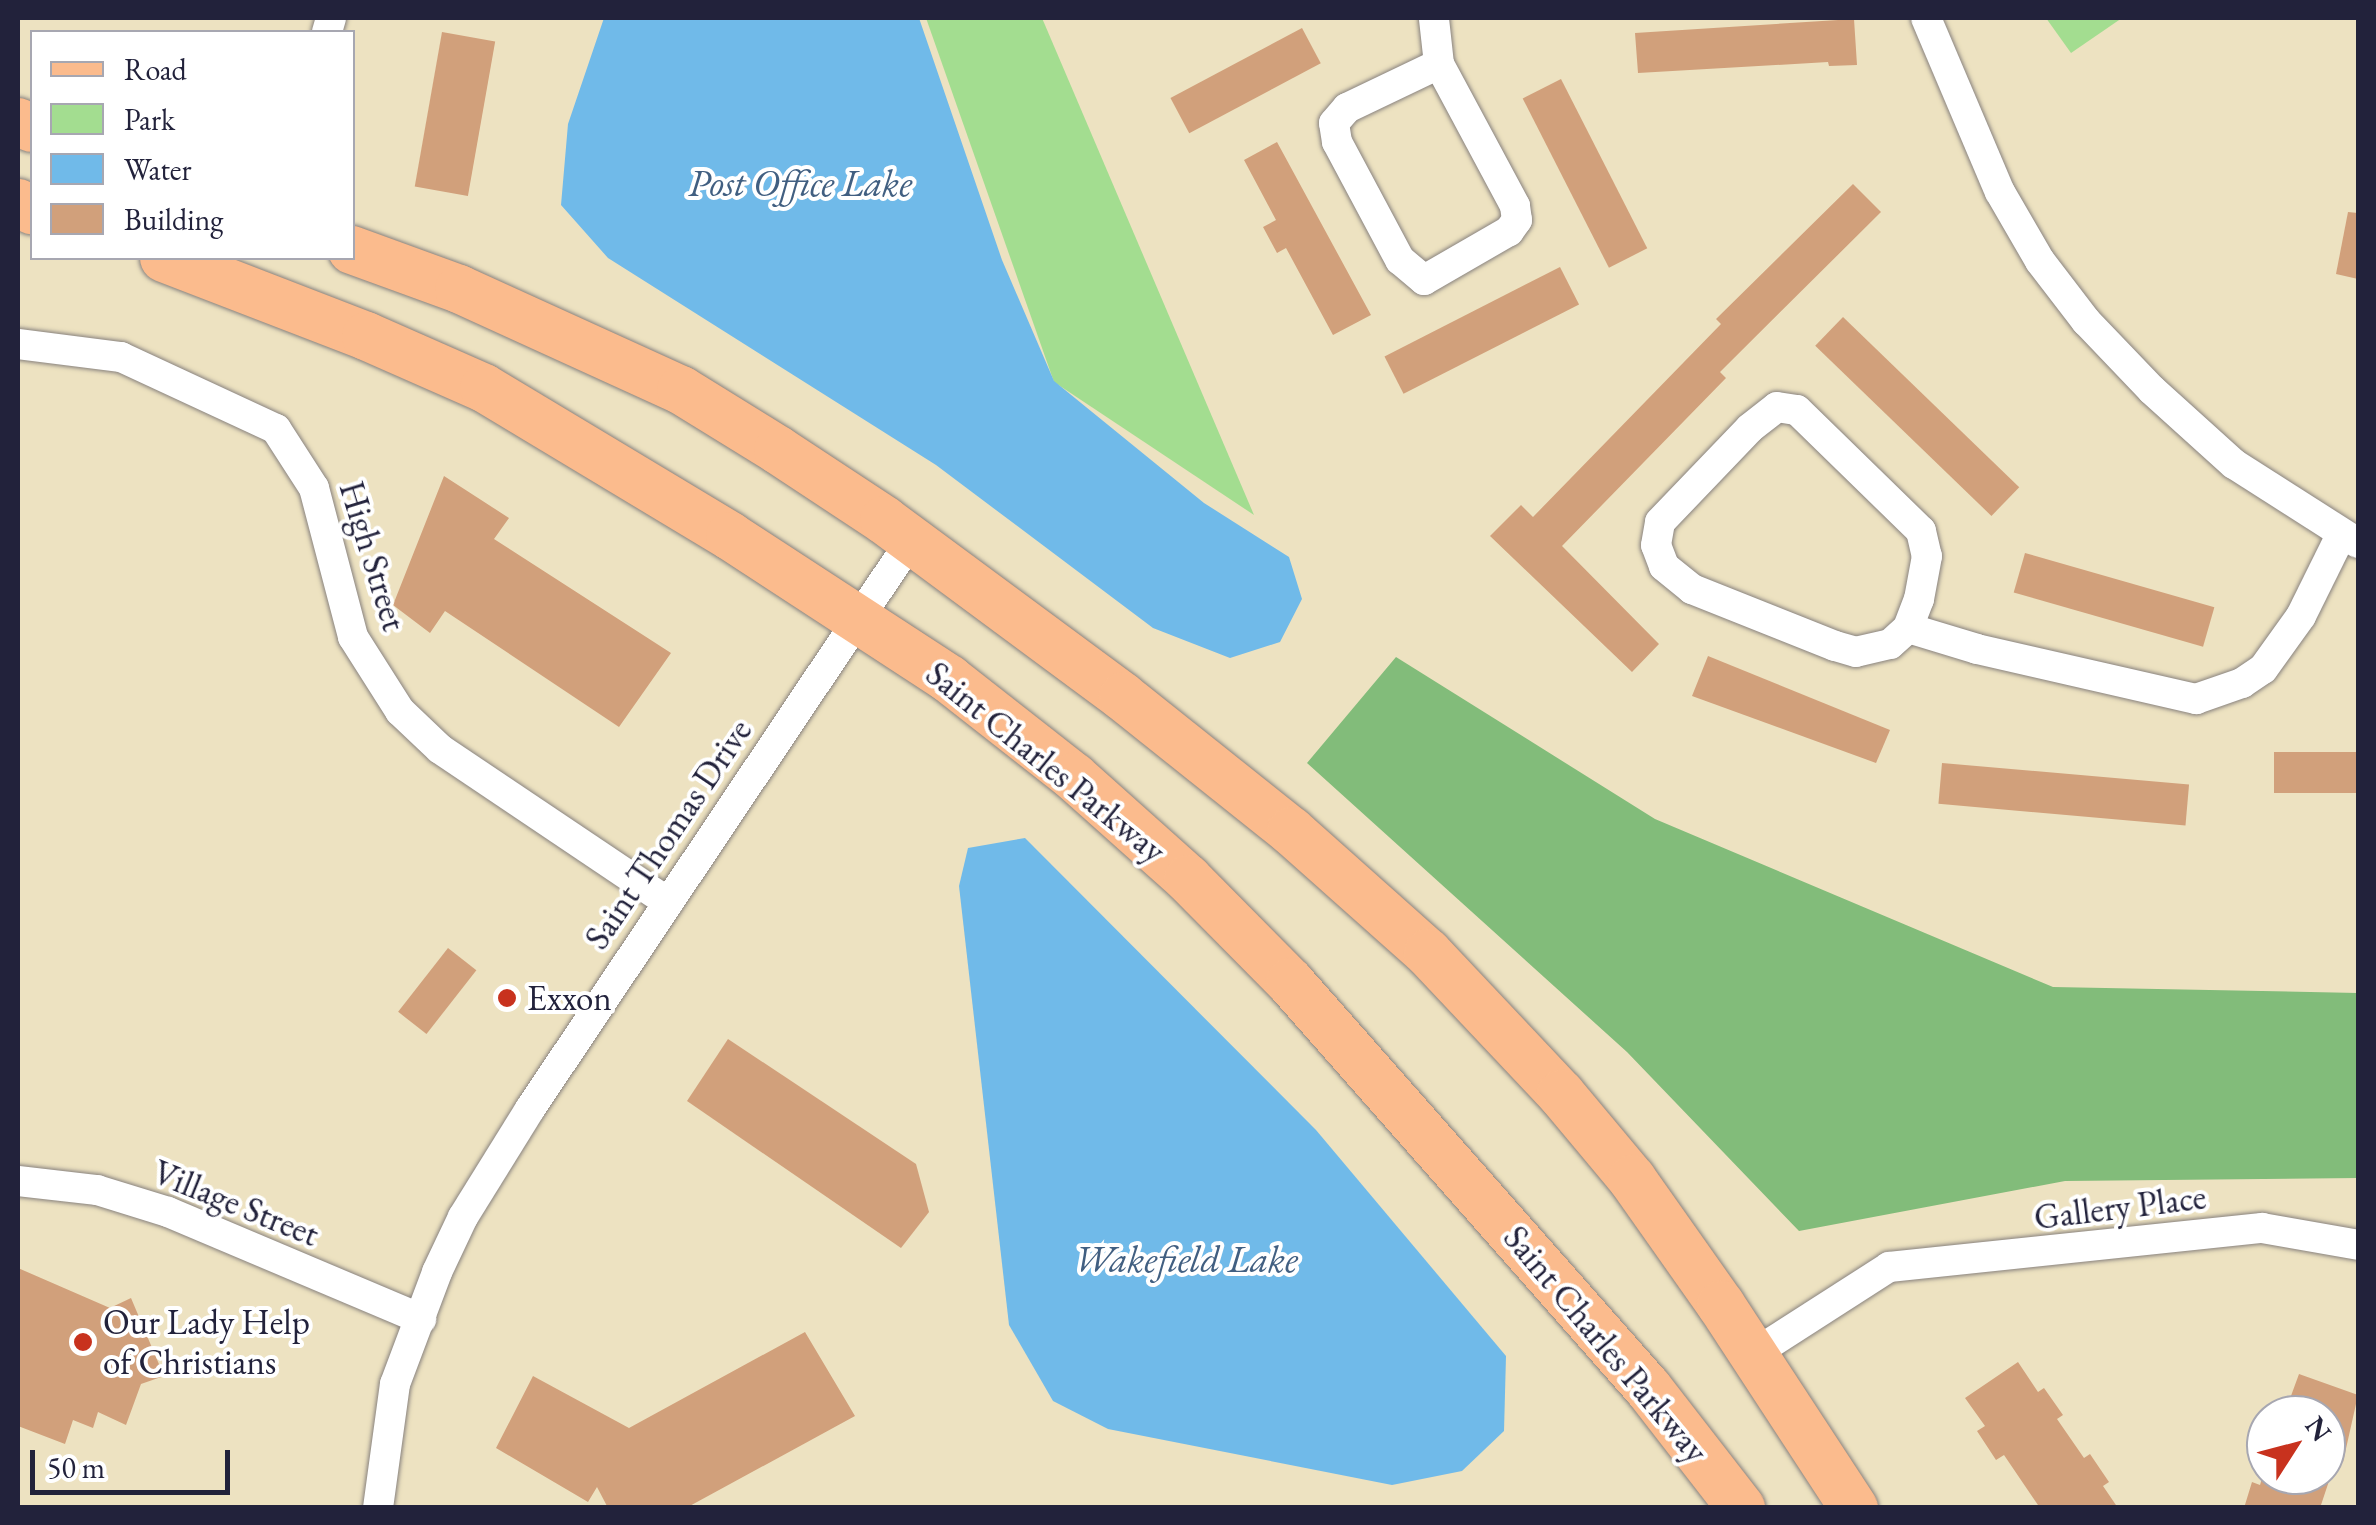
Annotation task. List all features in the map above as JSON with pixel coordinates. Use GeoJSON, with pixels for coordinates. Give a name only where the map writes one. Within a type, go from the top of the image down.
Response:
{"type":"FeatureCollection","features":[{"type":"Feature","properties":{"kind":"main road"},"geometry":{"type":"LineString","coordinates":[[355,251],[459,290],[682,390],[851,497],[1219,772],[1428,953],[1515,1042],[1632,1179],[1755,1354],[1854,1508]]}},
{"type":"Feature","properties":{"kind":"main road","name":"Saint Charles Parkway"},"geometry":{"type":"LineString","coordinates":[[169,260],[366,336],[484,388],[950,678],[1074,777],[1214,905],[1290,982],[1648,1388],[1742,1508]]}},
{"type":"Feature","properties":{"kind":"street"},"geometry":{"type":"LineString","coordinates":[[1434,18],[1439,64],[1515,206],[1517,220],[1509,232],[1424,280],[1400,260],[1337,142],[1334,123],[1347,108],[1439,64]]}},
{"type":"Feature","properties":{"kind":"street"},"geometry":{"type":"LineString","coordinates":[[1908,628],[1977,649],[2196,699],[2242,684],[2263,669],[2350,539],[2250,475],[2196,433],[2086,321],[2040,261],[2000,192],[1926,18]]}},
{"type":"Feature","properties":{"kind":"street","name":"High Street"},"geometry":{"type":"LineString","coordinates":[[18,344],[120,358],[276,429],[314,488],[353,637],[400,711],[440,749],[668,902]]}},
{"type":"Feature","properties":{"kind":"street"},"geometry":{"type":"LineString","coordinates":[[1777,408],[1797,410],[1921,530],[1928,556],[1908,628],[1890,644],[1856,652],[1692,589],[1664,566],[1656,544],[1660,522],[1767,413],[1777,408]]}},
{"type":"Feature","properties":{"kind":"street","name":"Saint Thomas Drive"},"geometry":{"type":"LineString","coordinates":[[378,1508],[396,1384],[463,1217],[668,902],[910,542]]}},
{"type":"Feature","properties":{"kind":"street","name":"Village Street"},"geometry":{"type":"LineString","coordinates":[[18,1182],[97,1190],[168,1212],[421,1319]]}},
{"type":"Feature","properties":{"kind":"street","name":"Gallery Place"},"geometry":{"type":"LineString","coordinates":[[1755,1354],[1889,1267],[2262,1228],[2358,1245]]}},
{"type":"Feature","properties":{"kind":"green space"},"geometry":{"type":"Polygon","coordinates":[[[926,18],[1042,18],[1254,515],[1054,382],[926,18]]]}},
{"type":"Feature","properties":{"kind":"green space"},"geometry":{"type":"Polygon","coordinates":[[[2046,18],[2122,18],[2071,53],[2046,18]]]}},
{"type":"Feature","properties":{"kind":"green space"},"geometry":{"type":"Polygon","coordinates":[[[1396,657],[1655,819],[2053,987],[2358,993],[2358,1178],[2065,1181],[1799,1231],[1627,1052],[1307,763],[1396,657]]]}},
{"type":"Feature","properties":{"kind":"water","name":"Post Office Lake"},"geometry":{"type":"Polygon","coordinates":[[[604,18],[919,18],[1002,260],[1054,381],[1204,503],[1289,557],[1302,599],[1280,642],[1230,658],[1153,628],[936,465],[608,258],[561,205],[568,124],[604,18]]]}},
{"type":"Feature","properties":{"kind":"water","name":"Wakefield Lake"},"geometry":{"type":"Polygon","coordinates":[[[1025,838],[1316,1130],[1506,1356],[1504,1431],[1462,1471],[1392,1485],[1108,1429],[1053,1401],[1009,1325],[959,886],[968,848],[1025,838]]]}},
{"type":"Feature","properties":{"kind":"building"},"geometry":{"type":"Polygon","coordinates":[[[1854,19],[1857,65],[1829,66],[1828,62],[1638,73],[1635,33],[1854,19]]]}},
{"type":"Feature","properties":{"kind":"building"},"geometry":{"type":"Polygon","coordinates":[[[1302,28],[1321,63],[1189,133],[1170,98],[1302,28]]]}},
{"type":"Feature","properties":{"kind":"building"},"geometry":{"type":"Polygon","coordinates":[[[442,32],[495,41],[468,196],[415,187],[442,32]]]}},
{"type":"Feature","properties":{"kind":"building"},"geometry":{"type":"Polygon","coordinates":[[[1561,79],[1647,248],[1609,268],[1523,99],[1561,79]]]}},
{"type":"Feature","properties":{"kind":"building"},"geometry":{"type":"Polygon","coordinates":[[[1277,142],[1371,315],[1333,335],[1286,248],[1277,253],[1263,227],[1276,220],[1244,160],[1277,142]]]}},
{"type":"Feature","properties":{"kind":"building"},"geometry":{"type":"Polygon","coordinates":[[[1853,184],[1881,212],[1720,372],[1726,378],[1562,546],[1659,644],[1632,672],[1490,536],[1521,505],[1533,517],[1721,324],[1716,319],[1853,184]]]}},
{"type":"Feature","properties":{"kind":"building"},"geometry":{"type":"Polygon","coordinates":[[[2348,212],[2358,213],[2358,279],[2336,274],[2348,212]]]}},
{"type":"Feature","properties":{"kind":"building"},"geometry":{"type":"Polygon","coordinates":[[[1560,267],[1579,304],[1404,394],[1384,356],[1560,267]]]}},
{"type":"Feature","properties":{"kind":"building"},"geometry":{"type":"Polygon","coordinates":[[[1843,317],[2019,487],[1991,516],[1815,346],[1843,317]]]}},
{"type":"Feature","properties":{"kind":"building"},"geometry":{"type":"Polygon","coordinates":[[[444,476],[509,518],[494,539],[671,653],[619,727],[445,611],[430,633],[393,605],[444,476]]]}},
{"type":"Feature","properties":{"kind":"building"},"geometry":{"type":"Polygon","coordinates":[[[2025,553],[2214,607],[2203,647],[2014,592],[2025,553]]]}},
{"type":"Feature","properties":{"kind":"building"},"geometry":{"type":"Polygon","coordinates":[[[1708,656],[1890,730],[1876,763],[1692,696],[1708,656]]]}},
{"type":"Feature","properties":{"kind":"building"},"geometry":{"type":"Polygon","coordinates":[[[2274,752],[2358,752],[2358,793],[2274,793],[2274,752]]]}},
{"type":"Feature","properties":{"kind":"building"},"geometry":{"type":"Polygon","coordinates":[[[1942,763],[2189,785],[2185,825],[1938,804],[1942,763]]]}},
{"type":"Feature","properties":{"kind":"building"},"geometry":{"type":"Polygon","coordinates":[[[448,948],[476,970],[426,1034],[398,1012],[448,948]]]}},
{"type":"Feature","properties":{"kind":"building"},"geometry":{"type":"Polygon","coordinates":[[[728,1039],[916,1164],[929,1212],[901,1248],[687,1101],[728,1039]]]}},
{"type":"Feature","properties":{"kind":"building","name":"Our Lady Help of Christians"},"geometry":{"type":"Polygon","coordinates":[[[18,1268],[110,1308],[131,1298],[164,1376],[141,1384],[126,1425],[98,1412],[93,1428],[73,1420],[65,1444],[18,1426],[18,1268]]]}},
{"type":"Feature","properties":{"kind":"building"},"geometry":{"type":"Polygon","coordinates":[[[805,1332],[855,1416],[686,1508],[608,1508],[597,1487],[588,1502],[496,1448],[533,1376],[629,1428],[805,1332]]]}},
{"type":"Feature","properties":{"kind":"building"},"geometry":{"type":"Polygon","coordinates":[[[2018,1362],[2038,1392],[2044,1388],[2063,1415],[2057,1419],[2084,1458],[2090,1454],[2109,1482],[2103,1486],[2118,1508],[2040,1508],[2004,1455],[1996,1460],[1977,1431],[1985,1426],[1965,1398],[2018,1362]]]}},
{"type":"Feature","properties":{"kind":"building"},"geometry":{"type":"Polygon","coordinates":[[[2299,1374],[2358,1395],[2346,1449],[2346,1395],[2291,1395],[2299,1374]]]}},
{"type":"Feature","properties":{"kind":"building"},"geometry":{"type":"Polygon","coordinates":[[[2248,1495],[2324,1495],[2320,1508],[2244,1508],[2248,1495]]]}},
{"type":"Feature","properties":{"kind":"place","name":"Exxon"},"geometry":{"type":"Point","coordinates":[507,998]}},
{"type":"Feature","properties":{"kind":"place","name":"Our Lady Help of Christians"},"geometry":{"type":"Point","coordinates":[83,1342]}}]}
